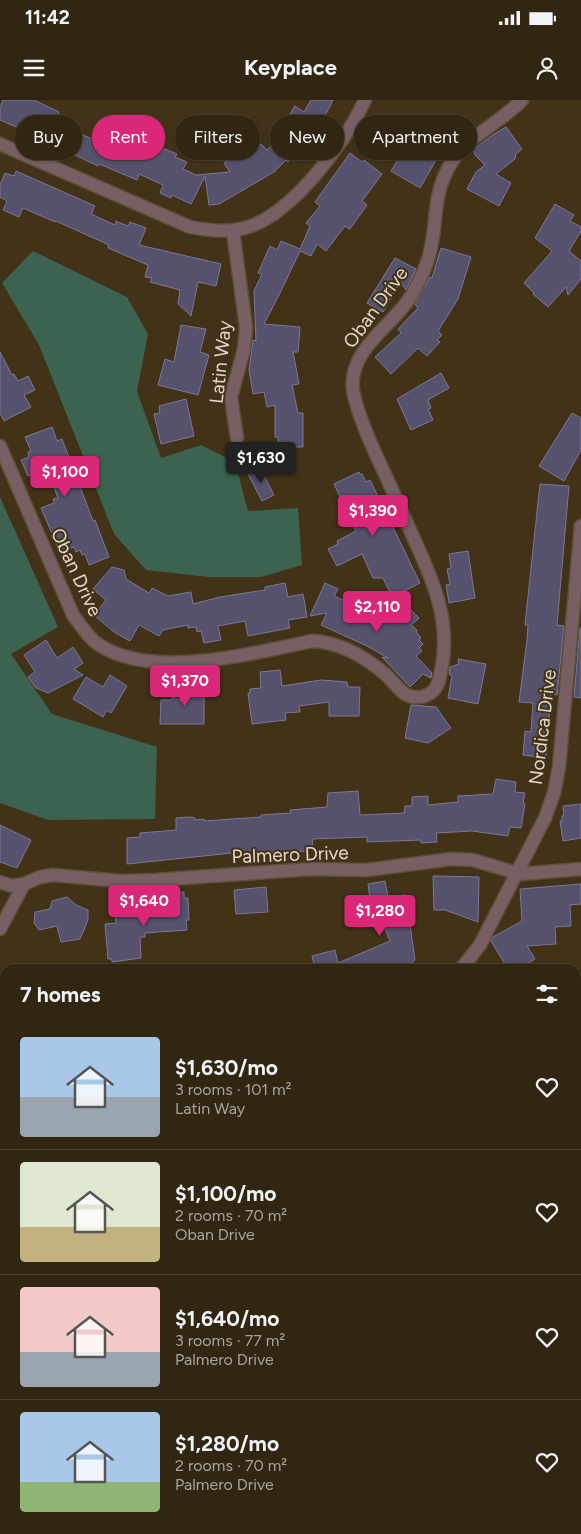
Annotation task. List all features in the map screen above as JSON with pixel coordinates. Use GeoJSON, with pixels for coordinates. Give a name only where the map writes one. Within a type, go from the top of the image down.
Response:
{"type":"FeatureCollection","features":[{"type":"Feature","properties":{"kind":"street"},"geometry":{"type":"LineString","coordinates":[[0,144],[190,227],[209,231],[233,230],[251,226],[264,220],[288,201],[315,174],[339,144],[366,100]]}},
{"type":"Feature","properties":{"kind":"street","name":"Oban Drive"},"geometry":{"type":"LineString","coordinates":[[0,446],[73,616],[89,635],[110,650],[128,657],[153,661],[188,662],[208,661],[312,641],[324,642],[347,650],[370,662],[405,694],[414,697],[426,696],[434,690],[439,682],[443,660],[444,635],[441,610],[433,580],[367,436],[353,392],[353,376],[356,363],[364,350],[400,312],[412,295],[424,272],[430,251],[435,205],[441,184],[450,165],[462,148],[480,132],[511,111],[522,100]]}},
{"type":"Feature","properties":{"kind":"street","name":"Latin Way"},"geometry":{"type":"LineString","coordinates":[[233,230],[246,328],[244,349],[231,397],[236,438]]}},
{"type":"Feature","properties":{"kind":"street","name":"Nordica Drive"},"geometry":{"type":"LineString","coordinates":[[465,964],[480,945],[545,818],[554,793],[559,766],[581,526]]}},
{"type":"Feature","properties":{"kind":"street","name":"Palmero Drive"},"geometry":{"type":"LineString","coordinates":[[0,882],[12,886],[53,875],[120,881],[311,869],[367,870],[451,859],[473,860],[517,873],[581,869]]}},
{"type":"Feature","properties":{"kind":"street"},"geometry":{"type":"LineString","coordinates":[[0,929],[24,884]]}},
{"type":"Feature","properties":{"kind":"green space"},"geometry":{"type":"Polygon","coordinates":[[[33,251],[127,297],[148,334],[137,391],[161,458],[201,445],[235,462],[248,511],[298,508],[302,565],[261,577],[208,577],[146,570],[114,534],[39,345],[2,283],[33,251]]]}},
{"type":"Feature","properties":{"kind":"green space"},"geometry":{"type":"Polygon","coordinates":[[[0,497],[58,627],[11,654],[52,714],[157,747],[155,819],[48,820],[0,803],[0,497]]]}},
{"type":"Feature","properties":{"kind":"building"},"geometry":{"type":"Polygon","coordinates":[[[3,100],[34,100],[59,112],[58,115],[15,115],[15,126],[0,120],[0,108],[3,100]]]}},
{"type":"Feature","properties":{"kind":"building"},"geometry":{"type":"Polygon","coordinates":[[[311,100],[333,100],[325,115],[290,115],[295,106],[304,112],[311,100]]]}},
{"type":"Feature","properties":{"kind":"building"},"geometry":{"type":"Polygon","coordinates":[[[506,127],[522,149],[516,154],[515,159],[496,174],[511,183],[499,206],[467,189],[476,172],[485,165],[477,157],[477,147],[506,127]]]}},
{"type":"Feature","properties":{"kind":"building"},"geometry":{"type":"Polygon","coordinates":[[[82,135],[92,139],[92,160],[165,160],[165,149],[175,153],[175,160],[187,162],[183,169],[196,175],[230,172],[224,163],[229,160],[260,160],[261,144],[267,150],[270,147],[270,160],[286,160],[274,172],[219,204],[209,205],[205,176],[191,204],[172,195],[171,198],[160,193],[163,185],[139,174],[137,180],[99,164],[98,166],[82,158],[82,135]]]}},
{"type":"Feature","properties":{"kind":"building"},"geometry":{"type":"Polygon","coordinates":[[[350,153],[354,156],[354,160],[362,162],[364,160],[382,174],[362,201],[367,205],[350,229],[345,226],[326,251],[317,244],[311,256],[300,251],[264,324],[300,327],[298,352],[293,352],[299,384],[292,385],[298,413],[303,413],[303,447],[278,447],[278,437],[275,437],[275,405],[267,407],[264,392],[253,394],[249,370],[253,340],[256,341],[254,291],[262,274],[258,273],[270,246],[277,250],[281,241],[300,249],[310,226],[306,223],[320,206],[315,202],[350,153]]]}},
{"type":"Feature","properties":{"kind":"building"},"geometry":{"type":"Polygon","coordinates":[[[398,160],[436,160],[420,188],[391,171],[398,160]]]}},
{"type":"Feature","properties":{"kind":"building"},"geometry":{"type":"Polygon","coordinates":[[[16,171],[95,206],[91,214],[115,225],[116,221],[128,226],[130,222],[146,228],[139,245],[221,264],[216,286],[198,282],[191,316],[178,304],[180,290],[150,282],[152,278],[145,277],[148,265],[108,248],[109,245],[23,208],[19,217],[3,210],[7,201],[0,197],[0,185],[5,173],[14,176],[16,171]]]}},
{"type":"Feature","properties":{"kind":"building"},"geometry":{"type":"Polygon","coordinates":[[[555,204],[574,215],[570,221],[581,227],[581,231],[569,251],[581,261],[581,279],[568,295],[566,287],[548,307],[524,283],[552,251],[535,238],[555,204]]]}},
{"type":"Feature","properties":{"kind":"building"},"geometry":{"type":"Polygon","coordinates":[[[441,248],[471,257],[458,299],[438,331],[442,335],[437,340],[440,342],[427,356],[418,348],[391,374],[375,357],[401,333],[398,329],[418,308],[415,304],[430,277],[432,278],[441,248]]]}},
{"type":"Feature","properties":{"kind":"building"},"geometry":{"type":"Polygon","coordinates":[[[395,258],[416,269],[406,290],[400,282],[383,312],[367,303],[395,258]]]}},
{"type":"Feature","properties":{"kind":"building"},"geometry":{"type":"Polygon","coordinates":[[[181,325],[206,329],[200,352],[209,355],[198,395],[158,385],[165,359],[174,362],[181,325]]]}},
{"type":"Feature","properties":{"kind":"building"},"geometry":{"type":"Polygon","coordinates":[[[0,352],[12,375],[14,374],[18,381],[28,376],[35,390],[24,395],[31,407],[4,421],[0,413],[0,352]]]}},
{"type":"Feature","properties":{"kind":"building"},"geometry":{"type":"Polygon","coordinates":[[[441,373],[449,388],[428,400],[431,408],[428,409],[433,420],[411,430],[397,399],[441,373]]]}},
{"type":"Feature","properties":{"kind":"building"},"geometry":{"type":"Polygon","coordinates":[[[186,399],[194,436],[161,444],[154,414],[160,413],[159,406],[186,399]]]}},
{"type":"Feature","properties":{"kind":"building"},"geometry":{"type":"Polygon","coordinates":[[[572,413],[581,418],[581,450],[564,481],[539,466],[572,413]]]}},
{"type":"Feature","properties":{"kind":"building"},"geometry":{"type":"Polygon","coordinates":[[[52,427],[57,441],[62,439],[93,521],[95,520],[109,557],[89,565],[85,554],[82,555],[80,550],[76,552],[74,547],[60,552],[41,508],[54,503],[53,499],[58,498],[47,468],[28,476],[21,460],[29,457],[28,452],[31,451],[25,437],[52,427]]]}},
{"type":"Feature","properties":{"kind":"building"},"geometry":{"type":"Polygon","coordinates":[[[260,468],[274,495],[262,501],[248,474],[260,468]]]}},
{"type":"Feature","properties":{"kind":"building"},"geometry":{"type":"Polygon","coordinates":[[[359,472],[366,482],[370,480],[420,583],[392,597],[383,578],[373,578],[362,554],[337,566],[328,549],[338,544],[337,541],[356,531],[334,484],[359,472]]]}},
{"type":"Feature","properties":{"kind":"building"},"geometry":{"type":"Polygon","coordinates":[[[540,484],[569,486],[557,625],[564,626],[557,695],[551,694],[546,758],[523,755],[525,731],[531,732],[533,703],[519,702],[527,640],[528,625],[525,625],[540,484]]]}},
{"type":"Feature","properties":{"kind":"building"},"geometry":{"type":"Polygon","coordinates":[[[468,551],[475,598],[449,603],[446,585],[450,584],[447,569],[451,568],[449,554],[468,551]]]}},
{"type":"Feature","properties":{"kind":"building"},"geometry":{"type":"Polygon","coordinates":[[[112,567],[124,570],[126,579],[149,593],[152,588],[168,596],[191,592],[193,604],[220,597],[265,590],[265,587],[285,583],[288,597],[303,594],[307,617],[288,620],[290,628],[248,636],[245,621],[218,626],[221,640],[204,643],[201,631],[197,632],[196,627],[188,628],[188,625],[163,630],[159,636],[139,625],[130,641],[114,632],[94,615],[106,600],[93,589],[112,567]]]}},
{"type":"Feature","properties":{"kind":"building"},"geometry":{"type":"Polygon","coordinates":[[[325,583],[338,589],[334,596],[358,607],[353,608],[382,622],[403,602],[419,618],[411,625],[417,630],[416,632],[421,638],[419,640],[423,644],[419,648],[422,651],[416,656],[432,673],[431,678],[423,674],[410,687],[382,657],[388,658],[321,625],[327,613],[310,616],[325,583]]]}},
{"type":"Feature","properties":{"kind":"building"},"geometry":{"type":"Polygon","coordinates":[[[581,628],[581,698],[574,697],[581,628]]]}},
{"type":"Feature","properties":{"kind":"building"},"geometry":{"type":"Polygon","coordinates":[[[46,640],[57,658],[73,647],[83,663],[74,669],[83,675],[48,693],[36,688],[28,677],[35,672],[24,655],[46,640]]]}},
{"type":"Feature","properties":{"kind":"building"},"geometry":{"type":"Polygon","coordinates":[[[458,659],[486,664],[478,704],[448,698],[452,676],[449,674],[450,667],[459,664],[458,659]]]}},
{"type":"Feature","properties":{"kind":"building"},"geometry":{"type":"Polygon","coordinates":[[[280,670],[282,686],[321,680],[347,682],[348,687],[360,687],[359,716],[329,716],[329,702],[299,706],[300,712],[285,713],[286,720],[252,724],[248,693],[250,693],[250,689],[261,688],[260,672],[280,670]]]}},
{"type":"Feature","properties":{"kind":"building"},"geometry":{"type":"Polygon","coordinates":[[[110,675],[127,686],[111,713],[107,710],[103,717],[73,699],[86,677],[103,687],[110,675]]]}},
{"type":"Feature","properties":{"kind":"building"},"geometry":{"type":"Polygon","coordinates":[[[186,681],[201,681],[204,683],[204,724],[160,724],[161,700],[171,700],[173,697],[186,703],[186,681]]]}},
{"type":"Feature","properties":{"kind":"building"},"geometry":{"type":"Polygon","coordinates":[[[411,705],[436,707],[451,728],[428,743],[405,738],[411,705]]]}},
{"type":"Feature","properties":{"kind":"building"},"geometry":{"type":"Polygon","coordinates":[[[496,779],[516,782],[515,792],[525,793],[521,828],[510,827],[508,836],[472,831],[436,833],[437,842],[421,843],[421,840],[367,842],[367,837],[312,839],[313,845],[307,846],[308,851],[232,856],[232,853],[127,864],[127,838],[140,837],[140,833],[176,830],[176,818],[190,817],[195,818],[195,820],[204,819],[204,821],[291,813],[290,810],[327,807],[328,793],[358,791],[360,815],[404,813],[405,806],[412,806],[412,797],[428,796],[428,805],[458,802],[458,796],[493,794],[496,779]]]}},
{"type":"Feature","properties":{"kind":"building"},"geometry":{"type":"Polygon","coordinates":[[[581,804],[581,838],[563,841],[560,821],[562,821],[562,816],[564,815],[563,806],[581,804]]]}},
{"type":"Feature","properties":{"kind":"building"},"geometry":{"type":"Polygon","coordinates":[[[0,825],[31,840],[17,868],[0,862],[0,825]]]}},
{"type":"Feature","properties":{"kind":"building"},"geometry":{"type":"Polygon","coordinates":[[[433,876],[479,877],[478,922],[445,910],[434,910],[433,876]]]}},
{"type":"Feature","properties":{"kind":"building"},"geometry":{"type":"Polygon","coordinates":[[[385,881],[388,897],[406,895],[415,960],[411,964],[314,964],[312,956],[335,950],[338,963],[390,941],[381,919],[373,920],[368,884],[385,881]]]}},
{"type":"Feature","properties":{"kind":"building"},"geometry":{"type":"Polygon","coordinates":[[[581,884],[581,904],[570,905],[571,926],[555,927],[556,944],[527,946],[535,959],[526,964],[505,964],[491,941],[493,937],[522,921],[520,889],[581,884]]]}},
{"type":"Feature","properties":{"kind":"building"},"geometry":{"type":"Polygon","coordinates":[[[266,887],[268,912],[236,914],[234,890],[266,887]]]}},
{"type":"Feature","properties":{"kind":"building"},"geometry":{"type":"Polygon","coordinates":[[[184,892],[184,898],[188,898],[189,920],[186,920],[187,930],[145,933],[145,937],[140,937],[141,958],[112,962],[112,959],[108,959],[105,924],[116,923],[115,916],[118,916],[118,912],[165,909],[164,903],[169,903],[169,893],[184,892]]]}},
{"type":"Feature","properties":{"kind":"building"},"geometry":{"type":"Polygon","coordinates":[[[67,897],[76,905],[88,910],[88,920],[80,939],[61,942],[57,926],[39,930],[34,923],[35,912],[50,909],[52,901],[67,897]]]}}]}
